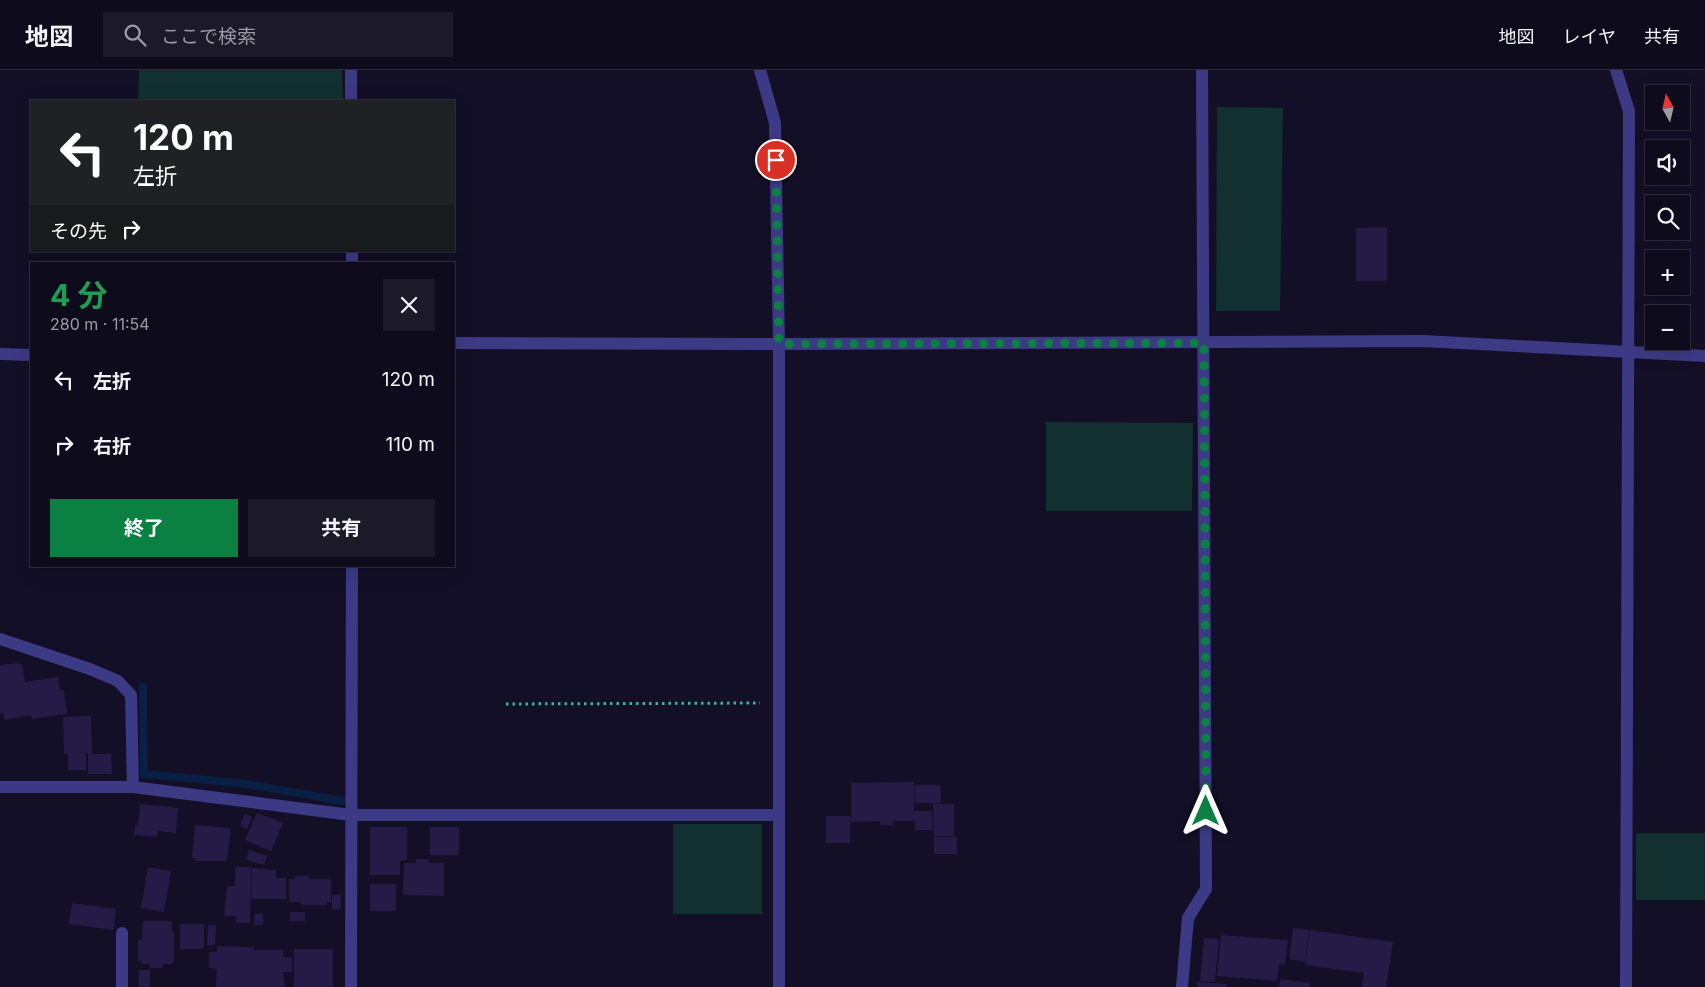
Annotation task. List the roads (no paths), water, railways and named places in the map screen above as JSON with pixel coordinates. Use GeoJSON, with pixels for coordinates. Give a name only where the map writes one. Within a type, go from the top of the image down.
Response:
{"type":"FeatureCollection","features":[{"type":"Feature","properties":{"kind":"street"},"geometry":{"type":"LineString","coordinates":[[351,70],[351,100]]}},
{"type":"Feature","properties":{"kind":"street"},"geometry":{"type":"LineString","coordinates":[[760,70],[775,123],[779,344],[779,987]]}},
{"type":"Feature","properties":{"kind":"street"},"geometry":{"type":"LineString","coordinates":[[1182,987],[1188,918],[1206,889],[1202,70]]}},
{"type":"Feature","properties":{"kind":"street"},"geometry":{"type":"LineString","coordinates":[[1616,70],[1629,111],[1626,987]]}},
{"type":"Feature","properties":{"kind":"street"},"geometry":{"type":"LineString","coordinates":[[455,343],[779,344],[1423,341],[1705,356]]}},
{"type":"Feature","properties":{"kind":"street"},"geometry":{"type":"LineString","coordinates":[[0,354],[30,355]]}},
{"type":"Feature","properties":{"kind":"street"},"geometry":{"type":"LineString","coordinates":[[351,987],[352,567]]}},
{"type":"Feature","properties":{"kind":"street"},"geometry":{"type":"LineString","coordinates":[[0,639],[90,669],[118,682],[131,695],[133,788]]}},
{"type":"Feature","properties":{"kind":"street"},"geometry":{"type":"LineString","coordinates":[[0,787],[133,788],[352,815],[779,815]]}},
{"type":"Feature","properties":{"kind":"street"},"geometry":{"type":"LineString","coordinates":[[122,933],[122,987]]}},
{"type":"Feature","properties":{"kind":"waterway"},"geometry":{"type":"LineString","coordinates":[[143,687],[144,774],[248,784],[342,801]]}}]}
